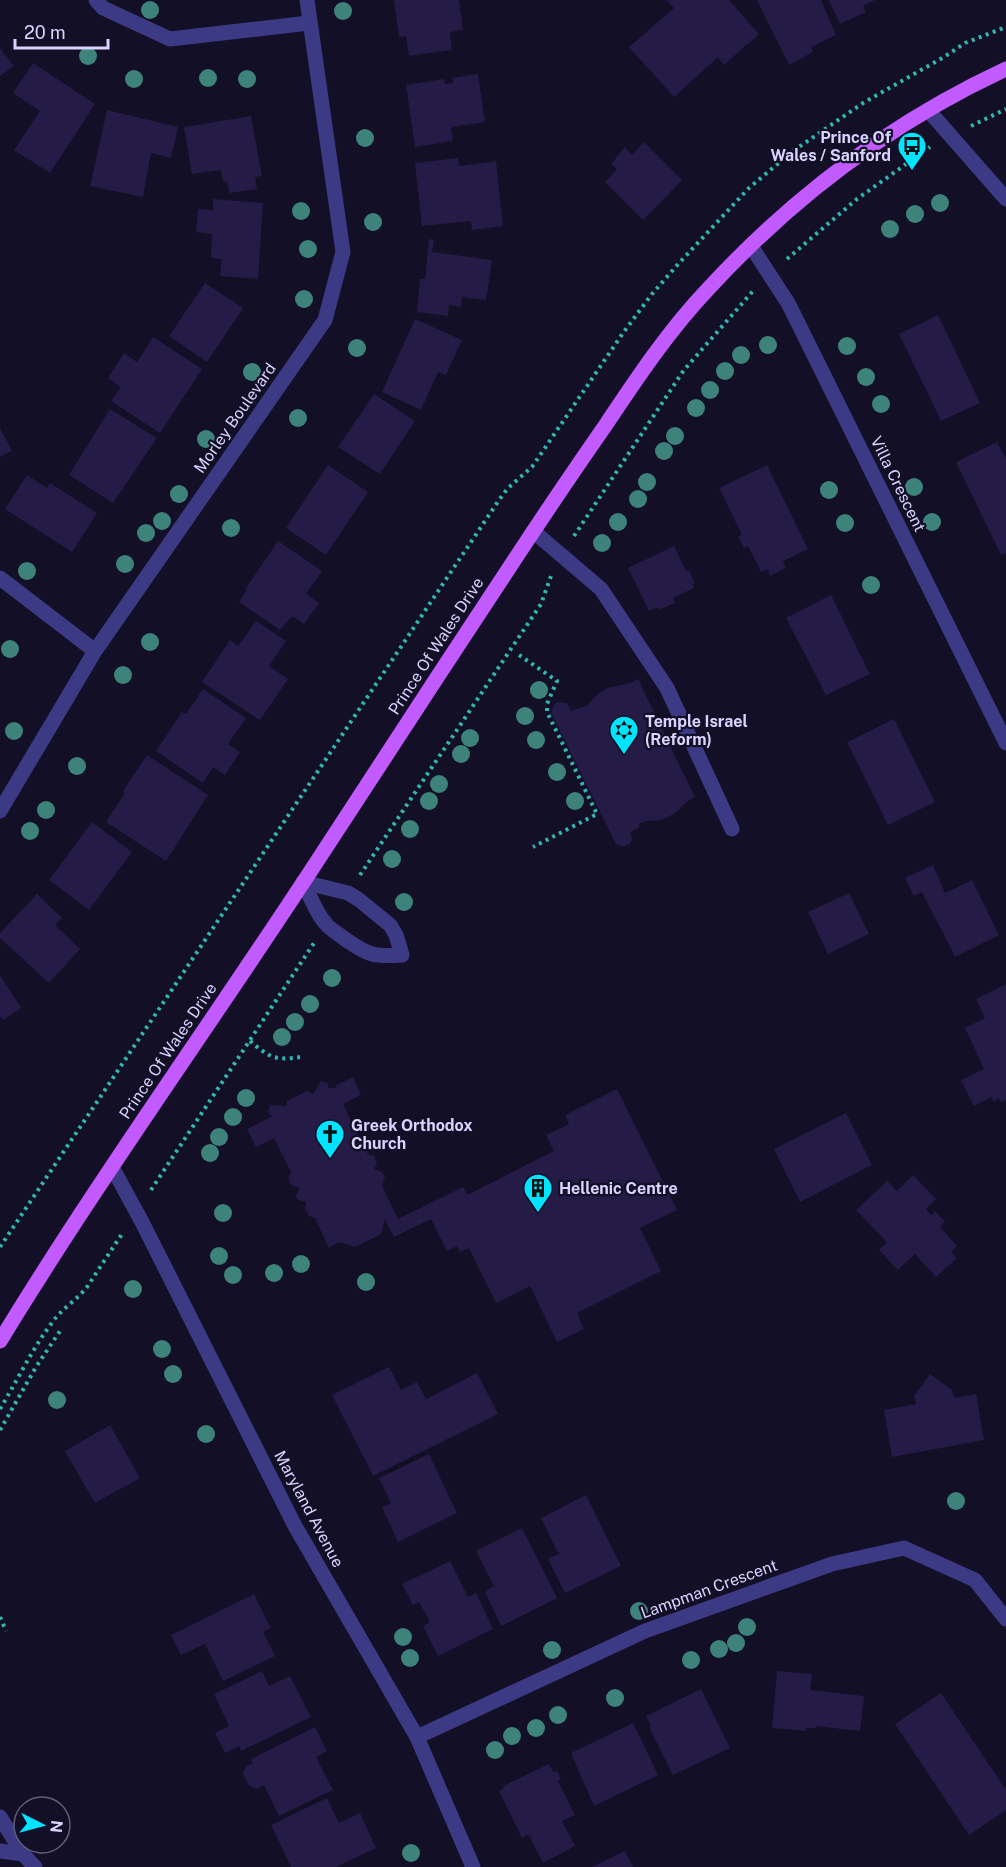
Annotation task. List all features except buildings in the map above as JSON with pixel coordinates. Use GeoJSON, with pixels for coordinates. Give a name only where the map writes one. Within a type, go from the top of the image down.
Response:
{"type":"FeatureCollection","features":[{"type":"Feature","properties":{"kind":"main road","name":"Prince Of Wales Drive"},"geometry":{"type":"LineString","coordinates":[[0,1341],[112,1167],[303,882],[533,531],[641,372],[708,289],[751,246],[843,165],[928,110],[1006,69]]}},
{"type":"Feature","properties":{"kind":"street"},"geometry":{"type":"LineString","coordinates":[[96,0],[103,8],[170,39],[309,22]]}},
{"type":"Feature","properties":{"kind":"street","name":"Morley Boulevard"},"geometry":{"type":"LineString","coordinates":[[0,811],[95,651],[325,321],[343,252],[307,0]]}},
{"type":"Feature","properties":{"kind":"street"},"geometry":{"type":"LineString","coordinates":[[928,110],[1006,199]]}},
{"type":"Feature","properties":{"kind":"street","name":"Villa Crescent"},"geometry":{"type":"LineString","coordinates":[[751,246],[788,303],[805,336],[1006,742]]}},
{"type":"Feature","properties":{"kind":"street"},"geometry":{"type":"LineString","coordinates":[[533,531],[601,589],[667,688],[732,829]]}},
{"type":"Feature","properties":{"kind":"street"},"geometry":{"type":"LineString","coordinates":[[0,578],[95,651]]}},
{"type":"Feature","properties":{"kind":"street"},"geometry":{"type":"LineString","coordinates":[[303,882],[348,893],[390,926],[396,935],[402,955],[385,956],[365,953],[326,925],[303,882]]}},
{"type":"Feature","properties":{"kind":"street","name":"Maryland Avenue"},"geometry":{"type":"LineString","coordinates":[[112,1167],[137,1212],[295,1526],[417,1737],[473,1867]]}},
{"type":"Feature","properties":{"kind":"street","name":"Lampman Crescent"},"geometry":{"type":"LineString","coordinates":[[417,1737],[645,1632],[832,1564],[904,1548],[975,1580],[1006,1619]]}},
{"type":"Feature","properties":{"kind":"street"},"geometry":{"type":"LineString","coordinates":[[0,1817],[12,1836]]}},
{"type":"Feature","properties":{"kind":"street"},"geometry":{"type":"LineString","coordinates":[[24,1855],[35,1867]]}},
{"type":"Feature","properties":{"kind":"path"},"geometry":{"type":"LineString","coordinates":[[348,893],[541,604],[561,555],[684,370],[738,307],[810,237],[857,199],[929,147],[1006,109]]}},
{"type":"Feature","properties":{"kind":"path"},"geometry":{"type":"LineString","coordinates":[[519,656],[557,681],[547,704],[547,712],[597,814],[533,847]]}},
{"type":"Feature","properties":{"kind":"path"},"geometry":{"type":"LineString","coordinates":[[0,1410],[50,1324],[64,1307],[87,1287],[326,925]]}},
{"type":"Feature","properties":{"kind":"path"},"geometry":{"type":"LineString","coordinates":[[250,1041],[273,1058],[300,1057]]}},
{"type":"Feature","properties":{"kind":"path"},"geometry":{"type":"LineString","coordinates":[[0,1430],[60,1330]]}},
{"type":"Feature","properties":{"kind":"path"},"geometry":{"type":"LineString","coordinates":[[0,1617],[6,1630]]}},
{"type":"Feature","properties":{"kind":"place","name":"Prince Of Wales / Sanford"},"geometry":{"type":"Point","coordinates":[912,172]}},
{"type":"Feature","properties":{"kind":"place","name":"Temple Israel (Reform)"},"geometry":{"type":"Point","coordinates":[624,756]}},
{"type":"Feature","properties":{"kind":"place","name":"Greek Orthodox Church"},"geometry":{"type":"Point","coordinates":[330,1160]}},
{"type":"Feature","properties":{"kind":"place","name":"Hellenic Centre"},"geometry":{"type":"Point","coordinates":[538,1214]}}]}
